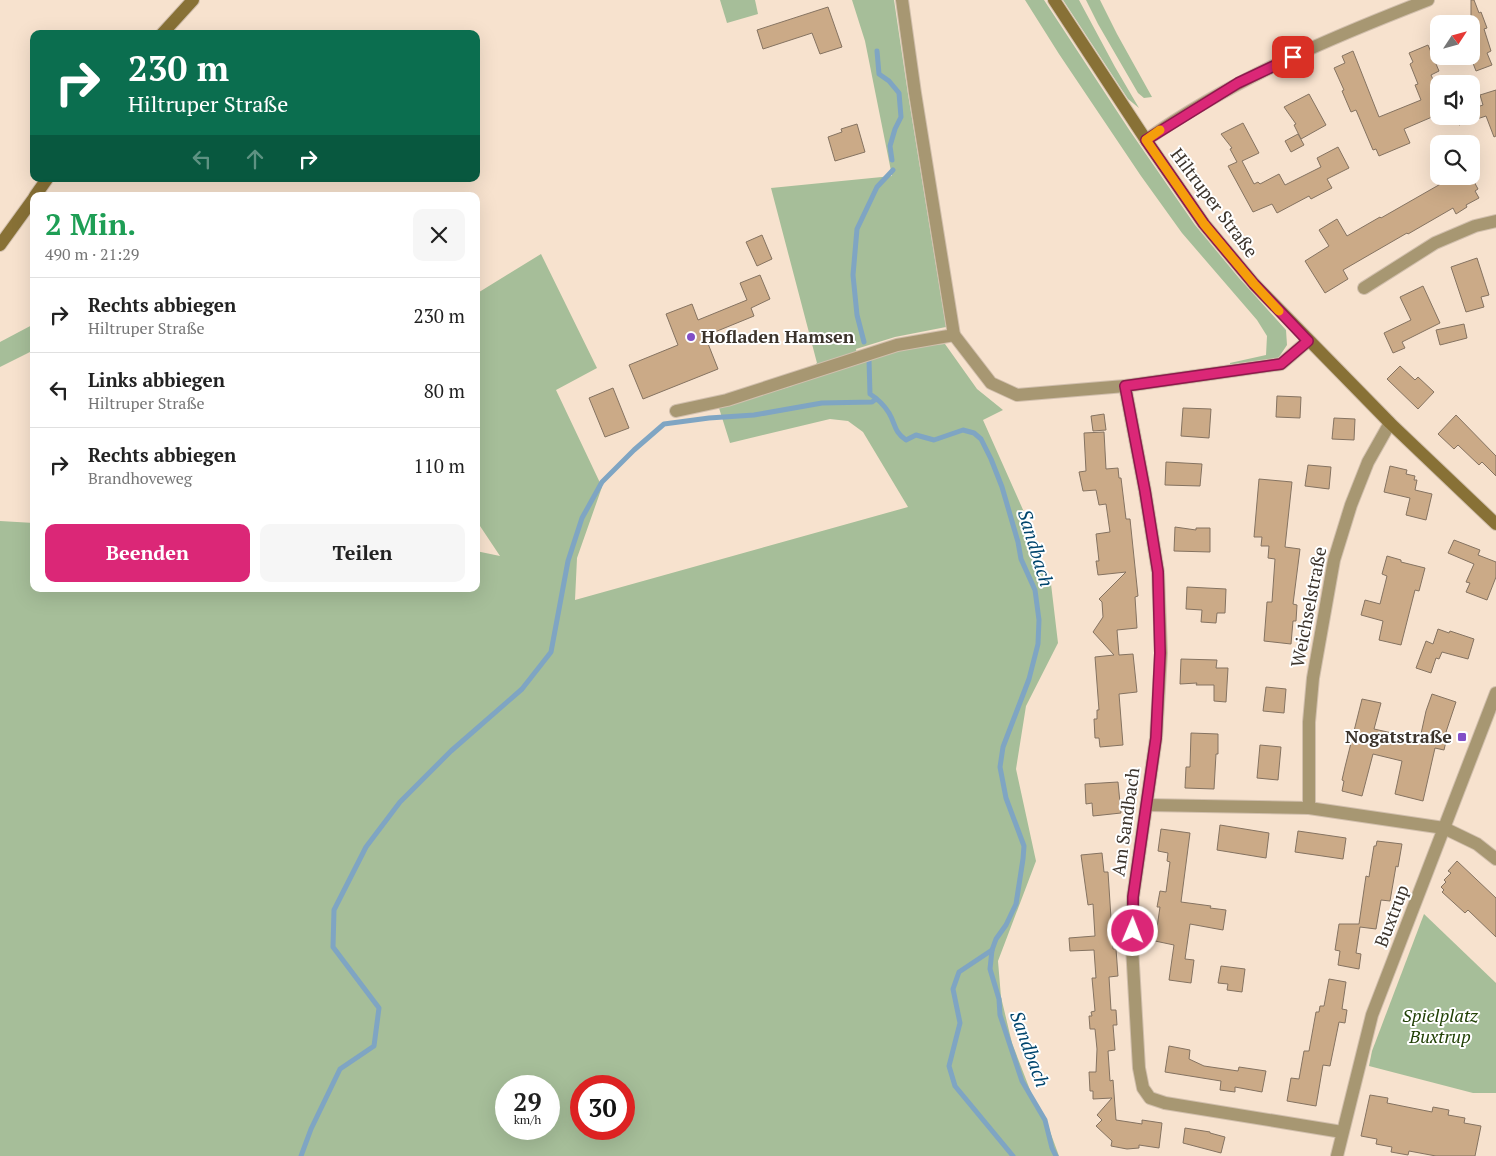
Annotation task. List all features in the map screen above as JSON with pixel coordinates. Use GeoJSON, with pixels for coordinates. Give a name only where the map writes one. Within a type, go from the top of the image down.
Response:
{"type":"FeatureCollection","features":[{"type":"Feature","properties":{"kind":"street"},"geometry":{"type":"LineString","coordinates":[[166,30],[193,0]]}},
{"type":"Feature","properties":{"kind":"street"},"geometry":{"type":"LineString","coordinates":[[902,0],[954,335],[991,383],[1017,395],[1125,386],[1281,364],[1308,341]]}},
{"type":"Feature","properties":{"kind":"street","name":"Hiltruper Straße"},"geometry":{"type":"LineString","coordinates":[[1054,0],[1204,224],[1254,284],[1390,423],[1496,524]]}},
{"type":"Feature","properties":{"kind":"street"},"geometry":{"type":"LineString","coordinates":[[1146,140],[1238,83],[1347,32],[1428,0]]}},
{"type":"Feature","properties":{"kind":"street"},"geometry":{"type":"LineString","coordinates":[[38,192],[46,182]]}},
{"type":"Feature","properties":{"kind":"street"},"geometry":{"type":"LineString","coordinates":[[0,245],[30,203]]}},
{"type":"Feature","properties":{"kind":"street"},"geometry":{"type":"LineString","coordinates":[[1364,288],[1435,242],[1475,226],[1496,221]]}},
{"type":"Feature","properties":{"kind":"street"},"geometry":{"type":"LineString","coordinates":[[676,410],[727,400],[897,345],[954,335]]}},
{"type":"Feature","properties":{"kind":"street","name":"Am Sandbach"},"geometry":{"type":"LineString","coordinates":[[1125,386],[1158,572],[1160,653],[1156,738],[1133,897],[1132,947],[1143,1088],[1150,1098],[1165,1103],[1342,1132]]}},
{"type":"Feature","properties":{"kind":"street","name":"Weichselstraße"},"geometry":{"type":"LineString","coordinates":[[1309,808],[1309,722],[1313,678],[1334,560],[1351,505],[1368,462],[1390,423]]}},
{"type":"Feature","properties":{"kind":"street","name":"Buxtrup"},"geometry":{"type":"LineString","coordinates":[[1337,1156],[1372,1015],[1496,693]]}},
{"type":"Feature","properties":{"kind":"street"},"geometry":{"type":"LineString","coordinates":[[1147,805],[1309,808],[1444,828],[1477,844],[1496,859]]}},
{"type":"Feature","properties":{"kind":"green space"},"geometry":{"type":"Polygon","coordinates":[[[720,0],[755,0],[758,14],[727,23],[720,0]]]}},
{"type":"Feature","properties":{"kind":"green space"},"geometry":{"type":"Polygon","coordinates":[[[852,0],[894,0],[946,327],[895,337],[856,349],[858,360],[897,347],[945,344],[977,389],[1003,410],[983,420],[1024,512],[1051,584],[1058,643],[1026,706],[1016,769],[1036,861],[998,961],[1001,997],[1012,1043],[1032,1095],[1048,1126],[1059,1156],[0,1156],[0,521],[30,523],[30,592],[480,592],[480,552],[500,556],[480,526],[480,292],[541,254],[597,368],[556,390],[602,487],[577,558],[575,600],[908,507],[863,432],[848,421],[830,419],[730,443],[719,408],[792,386],[817,363],[771,188],[892,176],[865,41],[852,0]]]}},
{"type":"Feature","properties":{"kind":"green space"},"geometry":{"type":"Polygon","coordinates":[[[1025,0],[1044,0],[1130,131],[1195,225],[1286,330],[1287,345],[1277,360],[1230,369],[1230,363],[1266,355],[1267,336],[1257,320],[1182,233],[1141,176],[1025,0]]]}},
{"type":"Feature","properties":{"kind":"green space"},"geometry":{"type":"Polygon","coordinates":[[[1063,0],[1079,0],[1139,108],[1128,99],[1063,0]]]}},
{"type":"Feature","properties":{"kind":"green space"},"geometry":{"type":"Polygon","coordinates":[[[1086,0],[1100,0],[1152,97],[1144,98],[1138,93],[1086,0]]]}},
{"type":"Feature","properties":{"kind":"green space"},"geometry":{"type":"Polygon","coordinates":[[[30,326],[30,352],[0,367],[0,342],[30,326]]]}},
{"type":"Feature","properties":{"kind":"green space","name":"Spielplatz Buxtrup"},"geometry":{"type":"Polygon","coordinates":[[[1424,914],[1496,983],[1496,1093],[1473,1093],[1369,1066],[1372,1051],[1424,914]]]}},
{"type":"Feature","properties":{"kind":"building"},"geometry":{"type":"Polygon","coordinates":[[[1471,0],[1474,0],[1487,28],[1484,29],[1491,51],[1487,53],[1492,65],[1476,71],[1474,65],[1480,65],[1480,15],[1471,15],[1471,0]]]}},
{"type":"Feature","properties":{"kind":"building"},"geometry":{"type":"Polygon","coordinates":[[[828,7],[842,47],[820,54],[812,33],[763,49],[757,30],[828,7]]]}},
{"type":"Feature","properties":{"kind":"building"},"geometry":{"type":"Polygon","coordinates":[[[1428,45],[1430,50],[1430,65],[1436,65],[1439,71],[1430,75],[1430,118],[1404,129],[1410,143],[1379,156],[1376,149],[1373,150],[1356,110],[1351,112],[1334,68],[1345,63],[1342,56],[1353,51],[1379,117],[1421,100],[1415,85],[1418,84],[1410,64],[1413,62],[1409,53],[1428,45]]]}},
{"type":"Feature","properties":{"kind":"building"},"geometry":{"type":"Polygon","coordinates":[[[1496,90],[1496,136],[1494,137],[1486,116],[1480,118],[1480,106],[1483,105],[1480,95],[1496,90]]]}},
{"type":"Feature","properties":{"kind":"building"},"geometry":{"type":"Polygon","coordinates":[[[1309,94],[1326,125],[1301,139],[1294,125],[1296,124],[1284,107],[1309,94]]]}},
{"type":"Feature","properties":{"kind":"building"},"geometry":{"type":"Polygon","coordinates":[[[1243,123],[1259,153],[1242,161],[1254,184],[1258,182],[1260,184],[1279,174],[1285,185],[1321,167],[1317,158],[1338,147],[1349,168],[1327,179],[1332,188],[1311,199],[1309,196],[1277,213],[1272,204],[1253,212],[1228,166],[1237,162],[1230,149],[1232,148],[1221,134],[1243,123]]]}},
{"type":"Feature","properties":{"kind":"building"},"geometry":{"type":"Polygon","coordinates":[[[857,124],[865,152],[835,161],[828,137],[842,132],[841,129],[857,124]]]}},
{"type":"Feature","properties":{"kind":"building"},"geometry":{"type":"Polygon","coordinates":[[[1298,134],[1304,145],[1291,152],[1285,141],[1298,134]]]}},
{"type":"Feature","properties":{"kind":"building"},"geometry":{"type":"Polygon","coordinates":[[[1439,185],[1476,185],[1478,189],[1475,191],[1479,198],[1466,205],[1467,207],[1456,214],[1453,208],[1343,270],[1348,279],[1325,293],[1305,261],[1329,246],[1319,230],[1337,219],[1347,236],[1439,185]]]}},
{"type":"Feature","properties":{"kind":"building"},"geometry":{"type":"Polygon","coordinates":[[[762,235],[772,259],[757,266],[746,242],[762,235]]]}},
{"type":"Feature","properties":{"kind":"building"},"geometry":{"type":"Polygon","coordinates":[[[1477,258],[1489,295],[1481,297],[1484,307],[1466,312],[1451,267],[1477,258]]]}},
{"type":"Feature","properties":{"kind":"building"},"geometry":{"type":"Polygon","coordinates":[[[760,275],[770,299],[751,308],[754,316],[705,336],[718,369],[643,399],[629,365],[678,345],[666,314],[692,304],[698,320],[747,300],[740,283],[760,275]]]}},
{"type":"Feature","properties":{"kind":"building"},"geometry":{"type":"Polygon","coordinates":[[[1423,286],[1440,323],[1402,342],[1405,348],[1393,353],[1384,333],[1411,320],[1400,297],[1423,286]]]}},
{"type":"Feature","properties":{"kind":"building"},"geometry":{"type":"Polygon","coordinates":[[[1464,324],[1467,338],[1440,345],[1436,330],[1464,324]]]}},
{"type":"Feature","properties":{"kind":"building"},"geometry":{"type":"Polygon","coordinates":[[[1400,366],[1415,380],[1418,377],[1434,392],[1418,409],[1387,379],[1400,366]]]}},
{"type":"Feature","properties":{"kind":"building"},"geometry":{"type":"Polygon","coordinates":[[[613,388],[629,428],[605,437],[589,398],[613,388]]]}},
{"type":"Feature","properties":{"kind":"building"},"geometry":{"type":"Polygon","coordinates":[[[1277,396],[1301,397],[1300,418],[1276,417],[1277,396]]]}},
{"type":"Feature","properties":{"kind":"building"},"geometry":{"type":"Polygon","coordinates":[[[1183,408],[1211,409],[1209,438],[1181,436],[1183,408]]]}},
{"type":"Feature","properties":{"kind":"building"},"geometry":{"type":"Polygon","coordinates":[[[1104,414],[1106,430],[1093,431],[1091,416],[1104,414]]]}},
{"type":"Feature","properties":{"kind":"building"},"geometry":{"type":"Polygon","coordinates":[[[1456,415],[1496,456],[1496,476],[1482,462],[1479,465],[1458,445],[1454,449],[1438,434],[1456,415]]]}},
{"type":"Feature","properties":{"kind":"building"},"geometry":{"type":"Polygon","coordinates":[[[1334,418],[1355,419],[1354,440],[1332,439],[1334,418]]]}},
{"type":"Feature","properties":{"kind":"building"},"geometry":{"type":"Polygon","coordinates":[[[1104,432],[1106,469],[1118,468],[1126,519],[1130,519],[1138,596],[1135,597],[1137,628],[1117,630],[1119,655],[1133,654],[1137,692],[1119,694],[1123,745],[1100,747],[1099,738],[1095,738],[1094,719],[1097,719],[1097,710],[1099,710],[1095,657],[1114,655],[1093,632],[1103,617],[1102,602],[1099,599],[1126,572],[1098,575],[1096,561],[1099,561],[1096,534],[1110,532],[1106,504],[1099,505],[1096,490],[1083,491],[1079,472],[1086,471],[1084,433],[1104,432]]]}},
{"type":"Feature","properties":{"kind":"building"},"geometry":{"type":"Polygon","coordinates":[[[1166,462],[1202,464],[1200,486],[1165,485],[1166,462]]]}},
{"type":"Feature","properties":{"kind":"building"},"geometry":{"type":"Polygon","coordinates":[[[1308,465],[1331,467],[1329,489],[1305,486],[1308,465]]]}},
{"type":"Feature","properties":{"kind":"building"},"geometry":{"type":"Polygon","coordinates":[[[1390,466],[1407,470],[1406,474],[1415,476],[1414,480],[1417,480],[1415,490],[1432,494],[1426,520],[1406,515],[1410,498],[1384,492],[1390,466]]]}},
{"type":"Feature","properties":{"kind":"building"},"geometry":{"type":"Polygon","coordinates":[[[1259,479],[1292,482],[1285,547],[1300,549],[1293,604],[1297,605],[1296,621],[1293,621],[1291,644],[1264,641],[1267,602],[1272,602],[1275,559],[1268,558],[1269,546],[1261,546],[1262,537],[1254,537],[1259,479]]]}},
{"type":"Feature","properties":{"kind":"building"},"geometry":{"type":"Polygon","coordinates":[[[1175,527],[1196,530],[1196,528],[1210,528],[1210,552],[1174,551],[1175,527]]]}},
{"type":"Feature","properties":{"kind":"building"},"geometry":{"type":"Polygon","coordinates":[[[1454,540],[1480,550],[1478,555],[1496,562],[1496,577],[1487,600],[1466,592],[1470,583],[1466,582],[1474,564],[1448,553],[1454,540]]]}},
{"type":"Feature","properties":{"kind":"building"},"geometry":{"type":"Polygon","coordinates":[[[1387,556],[1401,560],[1401,562],[1425,568],[1419,591],[1415,590],[1401,645],[1379,640],[1383,621],[1361,615],[1365,600],[1380,604],[1387,576],[1382,574],[1387,556]]]}},
{"type":"Feature","properties":{"kind":"building"},"geometry":{"type":"Polygon","coordinates":[[[1187,587],[1226,589],[1225,613],[1217,613],[1216,623],[1201,622],[1202,610],[1186,609],[1187,587]]]}},
{"type":"Feature","properties":{"kind":"building"},"geometry":{"type":"Polygon","coordinates":[[[1438,629],[1474,639],[1468,659],[1442,652],[1439,659],[1436,658],[1431,673],[1416,668],[1426,641],[1433,644],[1438,629]]]}},
{"type":"Feature","properties":{"kind":"building"},"geometry":{"type":"Polygon","coordinates":[[[1181,659],[1217,660],[1216,668],[1228,668],[1226,702],[1214,701],[1214,685],[1180,684],[1181,659]]]}},
{"type":"Feature","properties":{"kind":"building"},"geometry":{"type":"Polygon","coordinates":[[[1266,687],[1286,689],[1284,713],[1263,711],[1266,687]]]}},
{"type":"Feature","properties":{"kind":"building"},"geometry":{"type":"Polygon","coordinates":[[[1432,694],[1456,702],[1446,732],[1448,733],[1444,750],[1435,748],[1423,801],[1395,794],[1402,761],[1373,754],[1362,796],[1342,791],[1344,781],[1342,780],[1362,699],[1381,703],[1374,729],[1392,733],[1392,736],[1419,743],[1432,694]]]}},
{"type":"Feature","properties":{"kind":"building"},"geometry":{"type":"Polygon","coordinates":[[[1191,733],[1218,734],[1214,789],[1185,788],[1186,767],[1190,767],[1191,733]]]}},
{"type":"Feature","properties":{"kind":"building"},"geometry":{"type":"Polygon","coordinates":[[[1260,745],[1281,747],[1278,780],[1257,778],[1260,745]]]}},
{"type":"Feature","properties":{"kind":"building"},"geometry":{"type":"Polygon","coordinates":[[[1118,782],[1121,813],[1093,816],[1092,803],[1086,804],[1085,784],[1118,782]]]}},
{"type":"Feature","properties":{"kind":"building"},"geometry":{"type":"Polygon","coordinates":[[[1220,825],[1269,833],[1266,858],[1217,850],[1220,825]]]}},
{"type":"Feature","properties":{"kind":"building"},"geometry":{"type":"Polygon","coordinates":[[[1161,829],[1190,833],[1181,902],[1226,910],[1223,930],[1190,924],[1185,959],[1194,960],[1191,983],[1169,980],[1174,945],[1155,941],[1160,907],[1157,907],[1160,891],[1166,892],[1170,862],[1167,861],[1168,853],[1158,851],[1161,829]]]}},
{"type":"Feature","properties":{"kind":"building"},"geometry":{"type":"Polygon","coordinates":[[[1298,831],[1346,838],[1343,859],[1295,852],[1298,831]]]}},
{"type":"Feature","properties":{"kind":"building"},"geometry":{"type":"Polygon","coordinates":[[[1377,841],[1402,844],[1390,901],[1381,900],[1376,929],[1360,927],[1356,953],[1361,954],[1359,969],[1338,965],[1340,951],[1335,950],[1339,924],[1359,924],[1366,876],[1369,877],[1374,846],[1376,846],[1377,841]]]}},
{"type":"Feature","properties":{"kind":"building"},"geometry":{"type":"Polygon","coordinates":[[[1102,853],[1104,872],[1108,872],[1113,949],[1116,949],[1118,976],[1109,977],[1111,1010],[1116,1010],[1117,1025],[1113,1025],[1115,1050],[1108,1051],[1110,1081],[1113,1080],[1116,1120],[1142,1124],[1142,1120],[1162,1123],[1159,1148],[1139,1145],[1139,1148],[1127,1149],[1111,1146],[1112,1141],[1096,1126],[1102,1120],[1097,1115],[1112,1098],[1093,1099],[1093,1091],[1090,1091],[1089,1072],[1096,1072],[1097,1049],[1095,1029],[1090,1029],[1089,1016],[1092,1016],[1091,1012],[1095,1011],[1092,978],[1096,978],[1094,950],[1070,951],[1069,938],[1095,936],[1093,904],[1088,905],[1081,855],[1102,853]]]}},
{"type":"Feature","properties":{"kind":"building"},"geometry":{"type":"Polygon","coordinates":[[[1457,861],[1496,898],[1496,937],[1468,910],[1465,913],[1442,892],[1444,890],[1441,887],[1446,882],[1444,880],[1451,873],[1448,871],[1457,861]]]}},
{"type":"Feature","properties":{"kind":"building"},"geometry":{"type":"Polygon","coordinates":[[[1221,966],[1245,969],[1242,992],[1227,990],[1228,984],[1218,983],[1221,966]]]}},
{"type":"Feature","properties":{"kind":"building"},"geometry":{"type":"Polygon","coordinates":[[[1329,979],[1346,982],[1342,1009],[1347,1010],[1345,1023],[1339,1022],[1330,1066],[1323,1065],[1316,1106],[1287,1101],[1291,1078],[1299,1079],[1304,1051],[1309,1051],[1316,1012],[1319,1012],[1320,1006],[1324,1006],[1329,979]]]}},
{"type":"Feature","properties":{"kind":"building"},"geometry":{"type":"Polygon","coordinates":[[[1169,1046],[1190,1050],[1189,1059],[1204,1066],[1238,1071],[1239,1067],[1266,1071],[1262,1092],[1235,1087],[1235,1092],[1220,1090],[1221,1081],[1165,1072],[1169,1046]]]}},
{"type":"Feature","properties":{"kind":"building"},"geometry":{"type":"Polygon","coordinates":[[[1370,1095],[1388,1098],[1387,1103],[1432,1112],[1433,1107],[1449,1110],[1448,1115],[1465,1118],[1464,1123],[1481,1126],[1475,1156],[1436,1156],[1409,1151],[1408,1155],[1391,1152],[1392,1147],[1376,1144],[1377,1139],[1361,1136],[1370,1095]]]}},
{"type":"Feature","properties":{"kind":"building"},"geometry":{"type":"Polygon","coordinates":[[[1185,1128],[1210,1132],[1225,1137],[1221,1153],[1183,1143],[1185,1128]]]}},
{"type":"Feature","properties":{"kind":"waterway","name":"Sandbach"},"geometry":{"type":"LineString","coordinates":[[877,51],[879,74],[889,81],[899,93],[901,117],[890,146],[892,160]]}},
{"type":"Feature","properties":{"kind":"waterway","name":"Sandbach"},"geometry":{"type":"LineString","coordinates":[[864,342],[857,315],[853,275],[857,229],[877,187],[893,170]]}},
{"type":"Feature","properties":{"kind":"waterway","name":"Sandbach"},"geometry":{"type":"LineString","coordinates":[[869,360],[870,394],[885,407],[897,431],[906,440],[916,435],[934,440],[963,430],[974,433],[981,439],[1002,487],[1021,559],[1035,590],[1039,620],[1038,644],[1029,679],[1003,747],[1000,767],[1006,798],[1024,846],[1023,859],[1016,904],[1006,925],[996,939],[992,950],[990,969],[999,999],[1000,1015],[1022,1081],[1045,1120],[1056,1156]]}},
{"type":"Feature","properties":{"kind":"waterway"},"geometry":{"type":"LineString","coordinates":[[301,1156],[311,1129],[340,1069],[374,1046],[379,1008],[333,947],[334,910],[366,847],[400,802],[451,751],[522,689],[551,652],[568,561],[582,518],[602,482],[634,450],[664,424],[754,415],[822,403],[872,402],[876,399]]}},
{"type":"Feature","properties":{"kind":"waterway","name":"Sandbach"},"geometry":{"type":"LineString","coordinates":[[992,950],[959,972],[953,989],[960,1023],[949,1066],[955,1086],[1013,1156]]}},
{"type":"Feature","properties":{"kind":"slow traffic"},"geometry":{"type":"LineString","coordinates":[[1160,130],[1146,140],[1204,224],[1279,311]]}},
{"type":"Feature","properties":{"kind":"place","name":"Hofladen Hamsen"},"geometry":{"type":"Point","coordinates":[691,337]}},
{"type":"Feature","properties":{"kind":"place","name":"Nogatstraße"},"geometry":{"type":"Point","coordinates":[1462,737]}},
{"type":"Feature","properties":{"kind":"route"},"geometry":{"type":"LineString","coordinates":[[1133,931],[1133,897],[1156,738],[1160,653],[1158,572],[1125,386],[1281,364],[1308,341],[1254,284],[1204,224],[1146,140],[1220,93],[1293,57]]}}]}
